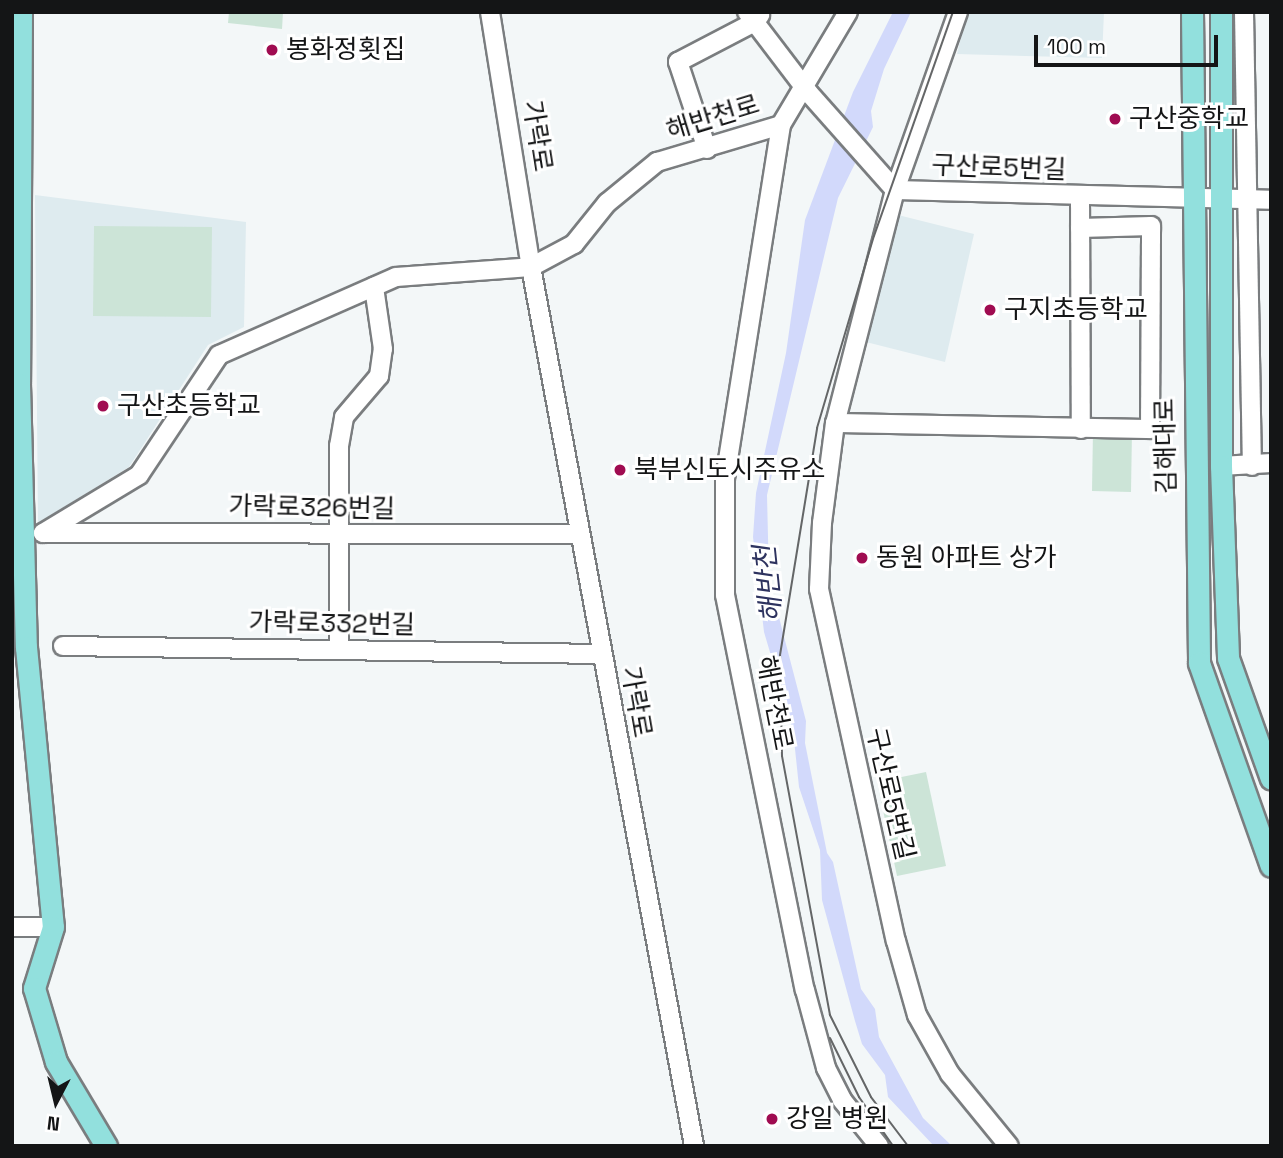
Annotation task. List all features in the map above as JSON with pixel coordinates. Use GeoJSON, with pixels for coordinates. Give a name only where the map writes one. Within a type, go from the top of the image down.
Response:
{"type":"FeatureCollection","features":[{"type":"Feature","properties":{"kind":"main road"},"geometry":{"type":"LineString","coordinates":[[21,12],[16,265],[26,647],[53,927],[34,988],[56,1062],[106,1146]]}},
{"type":"Feature","properties":{"kind":"main road","name":"김해대로"},"geometry":{"type":"LineString","coordinates":[[1192,12],[1196,197],[1193,374],[1199,663],[1271,866]]}},
{"type":"Feature","properties":{"kind":"main road","name":"김해대로"},"geometry":{"type":"LineString","coordinates":[[1221,12],[1221,466],[1228,658],[1271,779]]}},
{"type":"Feature","properties":{"kind":"street","name":"가락로"},"geometry":{"type":"LineString","coordinates":[[490,12],[531,267],[694,1146]]}},
{"type":"Feature","properties":{"kind":"street","name":"해반천로"},"geometry":{"type":"LineString","coordinates":[[848,12],[781,125],[725,479],[725,595],[805,990],[823,1055],[842,1100],[879,1146]]}},
{"type":"Feature","properties":{"kind":"street","name":"구산로5번길"},"geometry":{"type":"LineString","coordinates":[[958,12],[895,190],[835,423],[822,523],[819,589],[896,941],[917,1015],[950,1074],[1009,1146]]}},
{"type":"Feature","properties":{"kind":"street"},"geometry":{"type":"LineString","coordinates":[[1244,12],[1250,199],[1252,466]]}},
{"type":"Feature","properties":{"kind":"street"},"geometry":{"type":"LineString","coordinates":[[707,149],[678,62],[754,16],[805,88],[895,190]]}},
{"type":"Feature","properties":{"kind":"street","name":"해반천로"},"geometry":{"type":"LineString","coordinates":[[531,267],[573,244],[607,204],[657,162],[781,125]]}},
{"type":"Feature","properties":{"kind":"street","name":"구산로5번길"},"geometry":{"type":"LineString","coordinates":[[895,190],[1080,197],[1082,429]]}},
{"type":"Feature","properties":{"kind":"street"},"geometry":{"type":"LineString","coordinates":[[1080,197],[1271,200]]}},
{"type":"Feature","properties":{"kind":"street"},"geometry":{"type":"LineString","coordinates":[[835,423],[1150,429],[1151,226],[1080,228]]}},
{"type":"Feature","properties":{"kind":"street"},"geometry":{"type":"LineString","coordinates":[[339,650],[338,482],[344,417],[379,376],[383,349],[374,287],[396,277],[531,267]]}},
{"type":"Feature","properties":{"kind":"street","name":"가락로326번길"},"geometry":{"type":"LineString","coordinates":[[374,287],[219,355],[139,475],[43,533],[580,534]]}},
{"type":"Feature","properties":{"kind":"street"},"geometry":{"type":"LineString","coordinates":[[1221,466],[1271,463]]}},
{"type":"Feature","properties":{"kind":"street","name":"가락로332번길"},"geometry":{"type":"LineString","coordinates":[[63,646],[601,654]]}},
{"type":"Feature","properties":{"kind":"street"},"geometry":{"type":"LineString","coordinates":[[12,927],[53,927]]}},
{"type":"Feature","properties":{"kind":"shaded area"},"geometry":{"type":"Polygon","coordinates":[[[967,12],[1104,12],[1102,58],[957,54],[967,12]]]}},
{"type":"Feature","properties":{"kind":"shaded area","name":"구산초등학교"},"geometry":{"type":"Polygon","coordinates":[[[35,195],[246,222],[244,327],[208,345],[129,467],[38,523],[35,195]]]}},
{"type":"Feature","properties":{"kind":"shaded area"},"geometry":{"type":"Polygon","coordinates":[[[898,215],[974,234],[945,362],[866,342],[898,215]]]}},
{"type":"Feature","properties":{"kind":"green space"},"geometry":{"type":"Polygon","coordinates":[[[229,12],[283,12],[282,29],[228,23],[229,12]]]}},
{"type":"Feature","properties":{"kind":"green space"},"geometry":{"type":"Polygon","coordinates":[[[94,226],[212,227],[211,317],[93,316],[94,226]]]}},
{"type":"Feature","properties":{"kind":"green space"},"geometry":{"type":"Polygon","coordinates":[[[1093,430],[1132,430],[1131,492],[1092,491],[1093,430]]]}},
{"type":"Feature","properties":{"kind":"green space"},"geometry":{"type":"Polygon","coordinates":[[[926,772],[946,866],[897,876],[877,782],[926,772]]]}},
{"type":"Feature","properties":{"kind":"water","name":"해반천"},"geometry":{"type":"Polygon","coordinates":[[[893,12],[911,12],[884,69],[871,111],[873,127],[838,198],[767,495],[769,579],[806,721],[805,743],[827,853],[833,862],[861,989],[875,1009],[879,1037],[923,1118],[952,1146],[934,1146],[888,1097],[885,1075],[862,1044],[822,900],[820,850],[799,787],[793,730],[764,632],[753,537],[756,493],[786,353],[805,220],[853,92],[893,12]]]}},
{"type":"Feature","properties":{"kind":"tram line"},"geometry":{"type":"LineString","coordinates":[[908,1146],[871,1097],[830,1015],[782,756],[780,655],[817,428],[874,236],[953,12]]}},
{"type":"Feature","properties":{"kind":"tram line"},"geometry":{"type":"LineString","coordinates":[[830,1038],[859,1097],[893,1146]]}},
{"type":"Feature","properties":{"kind":"place","name":"봉화정횟집"},"geometry":{"type":"Point","coordinates":[272,50]}},
{"type":"Feature","properties":{"kind":"place","name":"구산중학교"},"geometry":{"type":"Point","coordinates":[1115,119]}},
{"type":"Feature","properties":{"kind":"place","name":"구지초등학교"},"geometry":{"type":"Point","coordinates":[990,310]}},
{"type":"Feature","properties":{"kind":"place","name":"구산초등학교"},"geometry":{"type":"Point","coordinates":[103,406]}},
{"type":"Feature","properties":{"kind":"place","name":"북부신도시주유소"},"geometry":{"type":"Point","coordinates":[620,470]}},
{"type":"Feature","properties":{"kind":"place","name":"동원 아파트 상가"},"geometry":{"type":"Point","coordinates":[862,558]}},
{"type":"Feature","properties":{"kind":"place","name":"강일 병원"},"geometry":{"type":"Point","coordinates":[772,1119]}}]}
